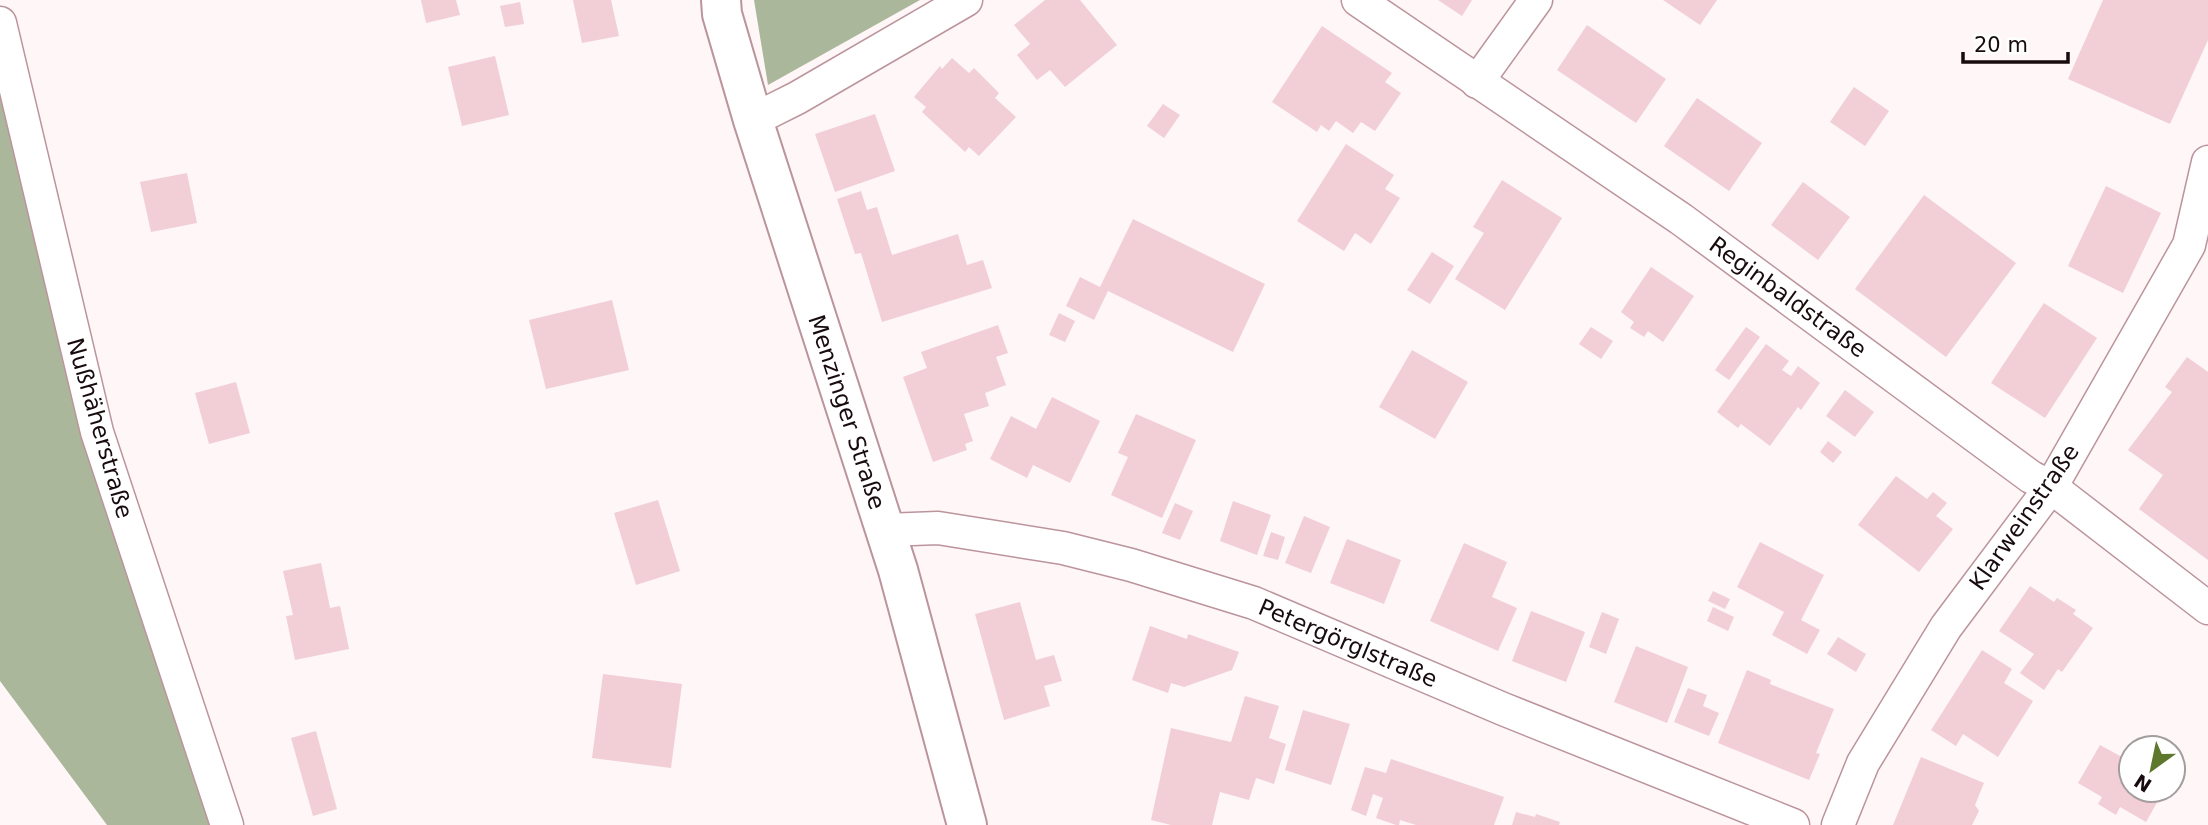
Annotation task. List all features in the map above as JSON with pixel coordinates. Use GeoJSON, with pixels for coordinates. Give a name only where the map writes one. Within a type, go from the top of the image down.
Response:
{"type":"FeatureCollection","features":[{"type":"Feature","properties":{"kind":"street","name":"Menzinger Straße"},"geometry":{"type":"LineString","coordinates":[[721,0],[722,14],[753,120],[898,570],[967,825]]}},
{"type":"Feature","properties":{"kind":"street"},"geometry":{"type":"LineString","coordinates":[[753,120],[797,98],[966,0]]}},
{"type":"Feature","properties":{"kind":"street","name":"Reginbaldstraße"},"geometry":{"type":"LineString","coordinates":[[1358,0],[1681,219],[2031,477],[2051,487],[2208,608]]}},
{"type":"Feature","properties":{"kind":"street"},"geometry":{"type":"LineString","coordinates":[[1477,82],[1536,0]]}},
{"type":"Feature","properties":{"kind":"street","name":"Nußhäherstraße"},"geometry":{"type":"LineString","coordinates":[[0,23],[97,432],[227,825]]}},
{"type":"Feature","properties":{"kind":"street","name":"Klarweinstraße"},"geometry":{"type":"LineString","coordinates":[[1838,825],[1863,763],[1946,627],[2051,487],[2189,245],[2208,162]]}},
{"type":"Feature","properties":{"kind":"street","name":"Petergörglstraße"},"geometry":{"type":"LineString","coordinates":[[885,530],[938,528],[1063,548],[1131,565],[1254,603],[1503,709],[1793,825]]}},
{"type":"Feature","properties":{"kind":"green space"},"geometry":{"type":"Polygon","coordinates":[[[754,0],[920,0],[768,85],[754,0]]]}},
{"type":"Feature","properties":{"kind":"green space"},"geometry":{"type":"Polygon","coordinates":[[[0,23],[97,432],[227,825],[107,825],[0,681],[0,23]]]}},
{"type":"Feature","properties":{"kind":"building"},"geometry":{"type":"Polygon","coordinates":[[[421,0],[456,0],[460,15],[426,23],[421,0]]]}},
{"type":"Feature","properties":{"kind":"building"},"geometry":{"type":"Polygon","coordinates":[[[573,0],[611,0],[619,36],[582,43],[573,0]]]}},
{"type":"Feature","properties":{"kind":"building"},"geometry":{"type":"Polygon","coordinates":[[[1045,0],[1080,0],[1117,45],[1065,87],[1050,70],[1037,80],[1017,55],[1030,44],[1014,25],[1045,0]]]}},
{"type":"Feature","properties":{"kind":"building"},"geometry":{"type":"Polygon","coordinates":[[[1438,0],[1472,0],[1462,16],[1438,0]]]}},
{"type":"Feature","properties":{"kind":"building"},"geometry":{"type":"Polygon","coordinates":[[[1663,0],[1717,0],[1700,25],[1663,0]]]}},
{"type":"Feature","properties":{"kind":"building"},"geometry":{"type":"Polygon","coordinates":[[[2103,0],[2208,0],[2208,40],[2170,124],[2068,79],[2103,0]]]}},
{"type":"Feature","properties":{"kind":"building"},"geometry":{"type":"Polygon","coordinates":[[[520,2],[524,24],[505,27],[500,6],[520,2]]]}},
{"type":"Feature","properties":{"kind":"building"},"geometry":{"type":"Polygon","coordinates":[[[1587,25],[1666,79],[1636,123],[1557,70],[1587,25]]]}},
{"type":"Feature","properties":{"kind":"building"},"geometry":{"type":"Polygon","coordinates":[[[1322,26],[1392,73],[1385,82],[1401,93],[1375,131],[1361,122],[1353,133],[1336,121],[1329,131],[1321,125],[1317,132],[1272,102],[1322,26]]]}},
{"type":"Feature","properties":{"kind":"building"},"geometry":{"type":"Polygon","coordinates":[[[495,56],[509,115],[462,126],[448,67],[495,56]]]}},
{"type":"Feature","properties":{"kind":"building"},"geometry":{"type":"Polygon","coordinates":[[[952,58],[969,73],[974,68],[999,93],[995,98],[1016,117],[979,156],[969,147],[965,152],[922,112],[926,107],[914,97],[940,66],[942,69],[952,58]]]}},
{"type":"Feature","properties":{"kind":"building"},"geometry":{"type":"Polygon","coordinates":[[[1854,87],[1889,111],[1865,146],[1830,122],[1854,87]]]}},
{"type":"Feature","properties":{"kind":"building"},"geometry":{"type":"Polygon","coordinates":[[[1697,98],[1762,143],[1729,191],[1664,146],[1697,98]]]}},
{"type":"Feature","properties":{"kind":"building"},"geometry":{"type":"Polygon","coordinates":[[[1163,104],[1180,115],[1164,138],[1147,126],[1163,104]]]}},
{"type":"Feature","properties":{"kind":"building"},"geometry":{"type":"Polygon","coordinates":[[[875,114],[895,171],[835,192],[815,134],[875,114]]]}},
{"type":"Feature","properties":{"kind":"building"},"geometry":{"type":"Polygon","coordinates":[[[1346,144],[1394,175],[1385,189],[1400,198],[1371,244],[1355,233],[1344,251],[1297,221],[1346,144]]]}},
{"type":"Feature","properties":{"kind":"building"},"geometry":{"type":"Polygon","coordinates":[[[187,173],[197,223],[151,232],[140,182],[187,173]]]}},
{"type":"Feature","properties":{"kind":"building"},"geometry":{"type":"Polygon","coordinates":[[[1502,180],[1562,218],[1505,310],[1455,279],[1484,233],[1473,227],[1502,180]]]}},
{"type":"Feature","properties":{"kind":"building"},"geometry":{"type":"Polygon","coordinates":[[[1803,182],[1850,217],[1818,260],[1771,225],[1803,182]]]}},
{"type":"Feature","properties":{"kind":"building"},"geometry":{"type":"Polygon","coordinates":[[[2106,186],[2161,213],[2123,293],[2068,266],[2106,186]]]}},
{"type":"Feature","properties":{"kind":"building"},"geometry":{"type":"Polygon","coordinates":[[[861,191],[867,210],[877,207],[892,255],[958,234],[967,265],[983,260],[992,288],[882,322],[861,253],[855,254],[837,199],[861,191]]]}},
{"type":"Feature","properties":{"kind":"building"},"geometry":{"type":"Polygon","coordinates":[[[1924,195],[2016,263],[1946,357],[1855,289],[1924,195]]]}},
{"type":"Feature","properties":{"kind":"building"},"geometry":{"type":"Polygon","coordinates":[[[1133,219],[1265,284],[1233,352],[1108,291],[1094,320],[1066,306],[1080,277],[1100,287],[1133,219]]]}},
{"type":"Feature","properties":{"kind":"building"},"geometry":{"type":"Polygon","coordinates":[[[1432,252],[1454,266],[1430,304],[1407,290],[1432,252]]]}},
{"type":"Feature","properties":{"kind":"building"},"geometry":{"type":"Polygon","coordinates":[[[1651,267],[1694,296],[1663,342],[1648,331],[1644,337],[1630,328],[1634,322],[1621,312],[1651,267]]]}},
{"type":"Feature","properties":{"kind":"building"},"geometry":{"type":"Polygon","coordinates":[[[612,300],[629,370],[546,389],[529,320],[612,300]]]}},
{"type":"Feature","properties":{"kind":"building"},"geometry":{"type":"Polygon","coordinates":[[[2044,303],[2097,338],[2045,418],[1991,383],[2044,303]]]}},
{"type":"Feature","properties":{"kind":"building"},"geometry":{"type":"Polygon","coordinates":[[[1059,313],[1075,321],[1065,342],[1049,335],[1059,313]]]}},
{"type":"Feature","properties":{"kind":"building"},"geometry":{"type":"Polygon","coordinates":[[[998,325],[1008,353],[996,357],[1006,385],[985,393],[989,406],[964,414],[973,441],[965,444],[967,450],[933,462],[903,377],[927,368],[921,352],[998,325]]]}},
{"type":"Feature","properties":{"kind":"building"},"geometry":{"type":"Polygon","coordinates":[[[1591,327],[1613,341],[1601,359],[1579,344],[1591,327]]]}},
{"type":"Feature","properties":{"kind":"building"},"geometry":{"type":"Polygon","coordinates":[[[1746,327],[1760,337],[1729,380],[1715,370],[1746,327]]]}},
{"type":"Feature","properties":{"kind":"building"},"geometry":{"type":"Polygon","coordinates":[[[1766,344],[1789,361],[1782,370],[1791,376],[1798,366],[1820,383],[1801,410],[1798,407],[1770,446],[1741,424],[1738,428],[1717,412],[1766,344]]]}},
{"type":"Feature","properties":{"kind":"building"},"geometry":{"type":"Polygon","coordinates":[[[1412,350],[1468,382],[1435,439],[1379,407],[1412,350]]]}},
{"type":"Feature","properties":{"kind":"building"},"geometry":{"type":"Polygon","coordinates":[[[2187,357],[2208,372],[2208,560],[2139,509],[2163,475],[2128,450],[2172,392],[2165,387],[2187,357]]]}},
{"type":"Feature","properties":{"kind":"building"},"geometry":{"type":"Polygon","coordinates":[[[236,382],[250,433],[209,444],[195,393],[236,382]]]}},
{"type":"Feature","properties":{"kind":"building"},"geometry":{"type":"Polygon","coordinates":[[[1845,390],[1874,412],[1855,437],[1826,416],[1845,390]]]}},
{"type":"Feature","properties":{"kind":"building"},"geometry":{"type":"Polygon","coordinates":[[[1052,397],[1100,421],[1070,483],[1033,465],[1027,478],[990,459],[1011,416],[1036,429],[1052,397]]]}},
{"type":"Feature","properties":{"kind":"building"},"geometry":{"type":"Polygon","coordinates":[[[1136,414],[1196,440],[1162,518],[1111,495],[1128,457],[1118,453],[1136,414]]]}},
{"type":"Feature","properties":{"kind":"building"},"geometry":{"type":"Polygon","coordinates":[[[1828,441],[1842,452],[1833,463],[1820,452],[1828,441]]]}},
{"type":"Feature","properties":{"kind":"building"},"geometry":{"type":"Polygon","coordinates":[[[1896,476],[1927,499],[1933,492],[1947,503],[1936,516],[1953,529],[1919,572],[1858,525],[1896,476]]]}},
{"type":"Feature","properties":{"kind":"building"},"geometry":{"type":"Polygon","coordinates":[[[658,500],[680,571],[636,585],[614,513],[658,500]]]}},
{"type":"Feature","properties":{"kind":"building"},"geometry":{"type":"Polygon","coordinates":[[[1233,501],[1271,515],[1257,555],[1220,541],[1233,501]]]}},
{"type":"Feature","properties":{"kind":"building"},"geometry":{"type":"Polygon","coordinates":[[[1175,503],[1193,511],[1180,540],[1162,533],[1175,503]]]}},
{"type":"Feature","properties":{"kind":"building"},"geometry":{"type":"Polygon","coordinates":[[[1304,516],[1330,527],[1311,573],[1285,563],[1304,516]]]}},
{"type":"Feature","properties":{"kind":"building"},"geometry":{"type":"Polygon","coordinates":[[[1271,532],[1285,537],[1278,560],[1263,556],[1271,532]]]}},
{"type":"Feature","properties":{"kind":"building"},"geometry":{"type":"Polygon","coordinates":[[[1347,539],[1401,560],[1384,604],[1330,583],[1347,539]]]}},
{"type":"Feature","properties":{"kind":"building"},"geometry":{"type":"Polygon","coordinates":[[[1760,542],[1824,575],[1801,620],[1820,630],[1807,654],[1772,635],[1784,612],[1737,587],[1760,542]]]}},
{"type":"Feature","properties":{"kind":"building"},"geometry":{"type":"Polygon","coordinates":[[[1464,543],[1507,562],[1492,597],[1517,608],[1498,651],[1430,621],[1464,543]]]}},
{"type":"Feature","properties":{"kind":"building"},"geometry":{"type":"Polygon","coordinates":[[[321,563],[330,608],[340,606],[349,649],[295,660],[286,616],[293,615],[283,571],[321,563]]]}},
{"type":"Feature","properties":{"kind":"building"},"geometry":{"type":"Polygon","coordinates":[[[2030,586],[2054,602],[2057,598],[2076,610],[2073,614],[2093,628],[2062,672],[2058,669],[2044,690],[2020,673],[2034,654],[1999,631],[2030,586]]]}},
{"type":"Feature","properties":{"kind":"building"},"geometry":{"type":"Polygon","coordinates":[[[1713,591],[1730,599],[1725,609],[1708,601],[1713,591]]]}},
{"type":"Feature","properties":{"kind":"building"},"geometry":{"type":"Polygon","coordinates":[[[1020,602],[1036,660],[1054,655],[1062,681],[1044,686],[1050,706],[1004,720],[975,614],[1020,602]]]}},
{"type":"Feature","properties":{"kind":"building"},"geometry":{"type":"Polygon","coordinates":[[[1713,607],[1734,617],[1728,631],[1707,621],[1713,607]]]}},
{"type":"Feature","properties":{"kind":"building"},"geometry":{"type":"Polygon","coordinates":[[[1531,611],[1585,632],[1566,682],[1512,661],[1531,611]]]}},
{"type":"Feature","properties":{"kind":"building"},"geometry":{"type":"Polygon","coordinates":[[[1602,612],[1619,619],[1606,654],[1589,647],[1602,612]]]}},
{"type":"Feature","properties":{"kind":"building"},"geometry":{"type":"Polygon","coordinates":[[[1150,626],[1187,639],[1188,634],[1239,652],[1232,670],[1184,687],[1171,683],[1168,693],[1132,680],[1150,626]]]}},
{"type":"Feature","properties":{"kind":"building"},"geometry":{"type":"Polygon","coordinates":[[[1838,637],[1866,654],[1856,672],[1827,654],[1838,637]]]}},
{"type":"Feature","properties":{"kind":"building"},"geometry":{"type":"Polygon","coordinates":[[[1636,646],[1688,667],[1667,723],[1614,702],[1636,646]]]}},
{"type":"Feature","properties":{"kind":"building"},"geometry":{"type":"Polygon","coordinates":[[[1982,650],[2012,669],[2004,683],[2033,701],[1998,757],[1963,734],[1956,746],[1931,730],[1982,650]]]}},
{"type":"Feature","properties":{"kind":"building"},"geometry":{"type":"Polygon","coordinates":[[[1747,670],[1771,680],[1770,684],[1834,709],[1816,753],[1820,754],[1809,780],[1718,743],[1747,670]]]}},
{"type":"Feature","properties":{"kind":"building"},"geometry":{"type":"Polygon","coordinates":[[[603,674],[682,684],[671,768],[592,758],[603,674]]]}},
{"type":"Feature","properties":{"kind":"building"},"geometry":{"type":"Polygon","coordinates":[[[1688,688],[1707,695],[1703,706],[1719,713],[1709,736],[1674,722],[1688,688]]]}},
{"type":"Feature","properties":{"kind":"building"},"geometry":{"type":"Polygon","coordinates":[[[1245,696],[1279,706],[1269,738],[1286,744],[1274,784],[1256,778],[1249,800],[1220,792],[1212,825],[1171,825],[1151,820],[1171,728],[1231,742],[1245,696]]]}},
{"type":"Feature","properties":{"kind":"building"},"geometry":{"type":"Polygon","coordinates":[[[1303,710],[1350,724],[1331,785],[1285,770],[1303,710]]]}},
{"type":"Feature","properties":{"kind":"building"},"geometry":{"type":"Polygon","coordinates":[[[316,731],[337,809],[313,816],[291,738],[316,731]]]}},
{"type":"Feature","properties":{"kind":"building"},"geometry":{"type":"Polygon","coordinates":[[[2100,745],[2117,754],[2117,804],[2156,804],[2146,822],[2120,807],[2116,815],[2098,804],[2102,797],[2078,783],[2100,745]]]}},
{"type":"Feature","properties":{"kind":"building"},"geometry":{"type":"Polygon","coordinates":[[[1921,757],[1984,783],[1975,805],[1979,811],[1972,825],[1893,825],[1921,757]]]}},
{"type":"Feature","properties":{"kind":"building"},"geometry":{"type":"Polygon","coordinates":[[[1391,759],[1504,797],[1494,825],[1416,825],[1400,820],[1399,825],[1396,825],[1376,818],[1383,798],[1373,794],[1366,816],[1351,810],[1365,767],[1386,773],[1391,759]]]}},
{"type":"Feature","properties":{"kind":"building"},"geometry":{"type":"Polygon","coordinates":[[[1516,812],[1535,817],[1536,814],[1560,822],[1559,825],[1512,825],[1516,812]]]}}]}
